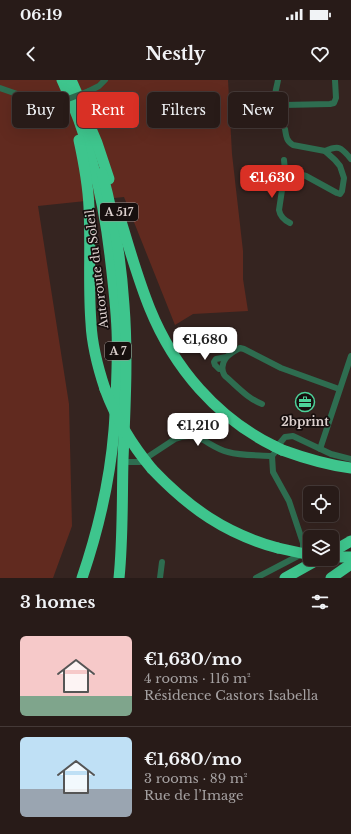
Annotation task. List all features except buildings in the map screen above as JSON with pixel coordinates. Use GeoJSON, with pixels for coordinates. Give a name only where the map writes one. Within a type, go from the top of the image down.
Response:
{"type":"FeatureCollection","features":[{"type":"Feature","properties":{"kind":"highway","name":"A 517"},"geometry":{"type":"LineString","coordinates":[[56,80],[76,131],[86,173],[89,214],[91,324],[96,357],[105,389],[126,434],[152,469],[173,491],[189,504],[232,531],[278,548],[303,553]]}},
{"type":"Feature","properties":{"kind":"highway","name":"Autoroute du Soleil"},"geometry":{"type":"LineString","coordinates":[[62,80],[81,124],[93,164],[107,229],[116,305],[118,367],[112,448],[102,506],[82,578]]}},
{"type":"Feature","properties":{"kind":"highway","name":"Autoroute du Soleil"},"geometry":{"type":"LineString","coordinates":[[72,80],[77,92]]}},
{"type":"Feature","properties":{"kind":"highway","name":"Autoroute du Soleil"},"geometry":{"type":"LineString","coordinates":[[89,128],[112,210],[119,250],[126,333],[121,544],[118,578]]}},
{"type":"Feature","properties":{"kind":"highway","name":"A 517"},"geometry":{"type":"LineString","coordinates":[[91,128],[110,182],[133,261],[155,320],[170,349],[190,378],[203,393],[232,420],[277,449],[318,462],[351,468]]}},
{"type":"Feature","properties":{"kind":"highway"},"geometry":{"type":"LineString","coordinates":[[339,548],[351,541]]}},
{"type":"Feature","properties":{"kind":"highway"},"geometry":{"type":"LineString","coordinates":[[339,557],[351,557]]}},
{"type":"Feature","properties":{"kind":"highway"},"geometry":{"type":"LineString","coordinates":[[331,578],[351,564]]}},
{"type":"Feature","properties":{"kind":"highway"},"geometry":{"type":"LineString","coordinates":[[285,578],[307,566]]}},
{"type":"Feature","properties":{"kind":"street"},"geometry":{"type":"LineString","coordinates":[[0,88],[42,103],[52,104],[88,91],[99,86],[105,80]]}},
{"type":"Feature","properties":{"kind":"street"},"geometry":{"type":"LineString","coordinates":[[278,80],[275,101],[278,104],[292,105],[334,103],[336,98],[335,80]]}},
{"type":"Feature","properties":{"kind":"street"},"geometry":{"type":"LineString","coordinates":[[285,129],[289,143],[325,151],[335,160],[340,166],[344,178],[342,191],[340,194],[337,193],[306,176],[285,170]]}},
{"type":"Feature","properties":{"kind":"street"},"geometry":{"type":"LineString","coordinates":[[325,151],[334,147],[341,149],[351,159]]}},
{"type":"Feature","properties":{"kind":"street"},"geometry":{"type":"LineString","coordinates":[[284,160],[285,170],[279,210],[282,218],[290,223]]}},
{"type":"Feature","properties":{"kind":"street"},"geometry":{"type":"LineString","coordinates":[[222,369],[219,369],[215,365],[214,362],[216,359],[226,357],[242,348],[281,368],[339,389]]}},
{"type":"Feature","properties":{"kind":"street"},"geometry":{"type":"LineString","coordinates":[[320,448],[351,356]]}},
{"type":"Feature","properties":{"kind":"street"},"geometry":{"type":"LineString","coordinates":[[226,357],[222,369],[224,375],[254,401],[262,404]]}},
{"type":"Feature","properties":{"kind":"street"},"geometry":{"type":"LineString","coordinates":[[129,462],[140,462],[175,439],[190,436],[197,437],[229,452],[277,449]]}},
{"type":"Feature","properties":{"kind":"street"},"geometry":{"type":"LineString","coordinates":[[256,578],[298,556],[302,553],[304,548],[289,501],[273,472],[277,449],[283,439],[285,437],[293,436],[330,454],[351,458]]}},
{"type":"Feature","properties":{"kind":"street"},"geometry":{"type":"LineString","coordinates":[[160,578],[162,562]]}},
{"type":"Feature","properties":{"kind":"shaded area"},"geometry":{"type":"Polygon","coordinates":[[[0,80],[228,80],[228,128],[231,128],[232,154],[243,251],[243,279],[248,311],[193,314],[175,325],[124,197],[38,206],[69,404],[72,526],[53,578],[0,578],[0,88],[2,87],[0,85],[0,80]]]}},
{"type":"Feature","properties":{"kind":"place","name":"2bprint"},"geometry":{"type":"Point","coordinates":[305,402]}}]}
